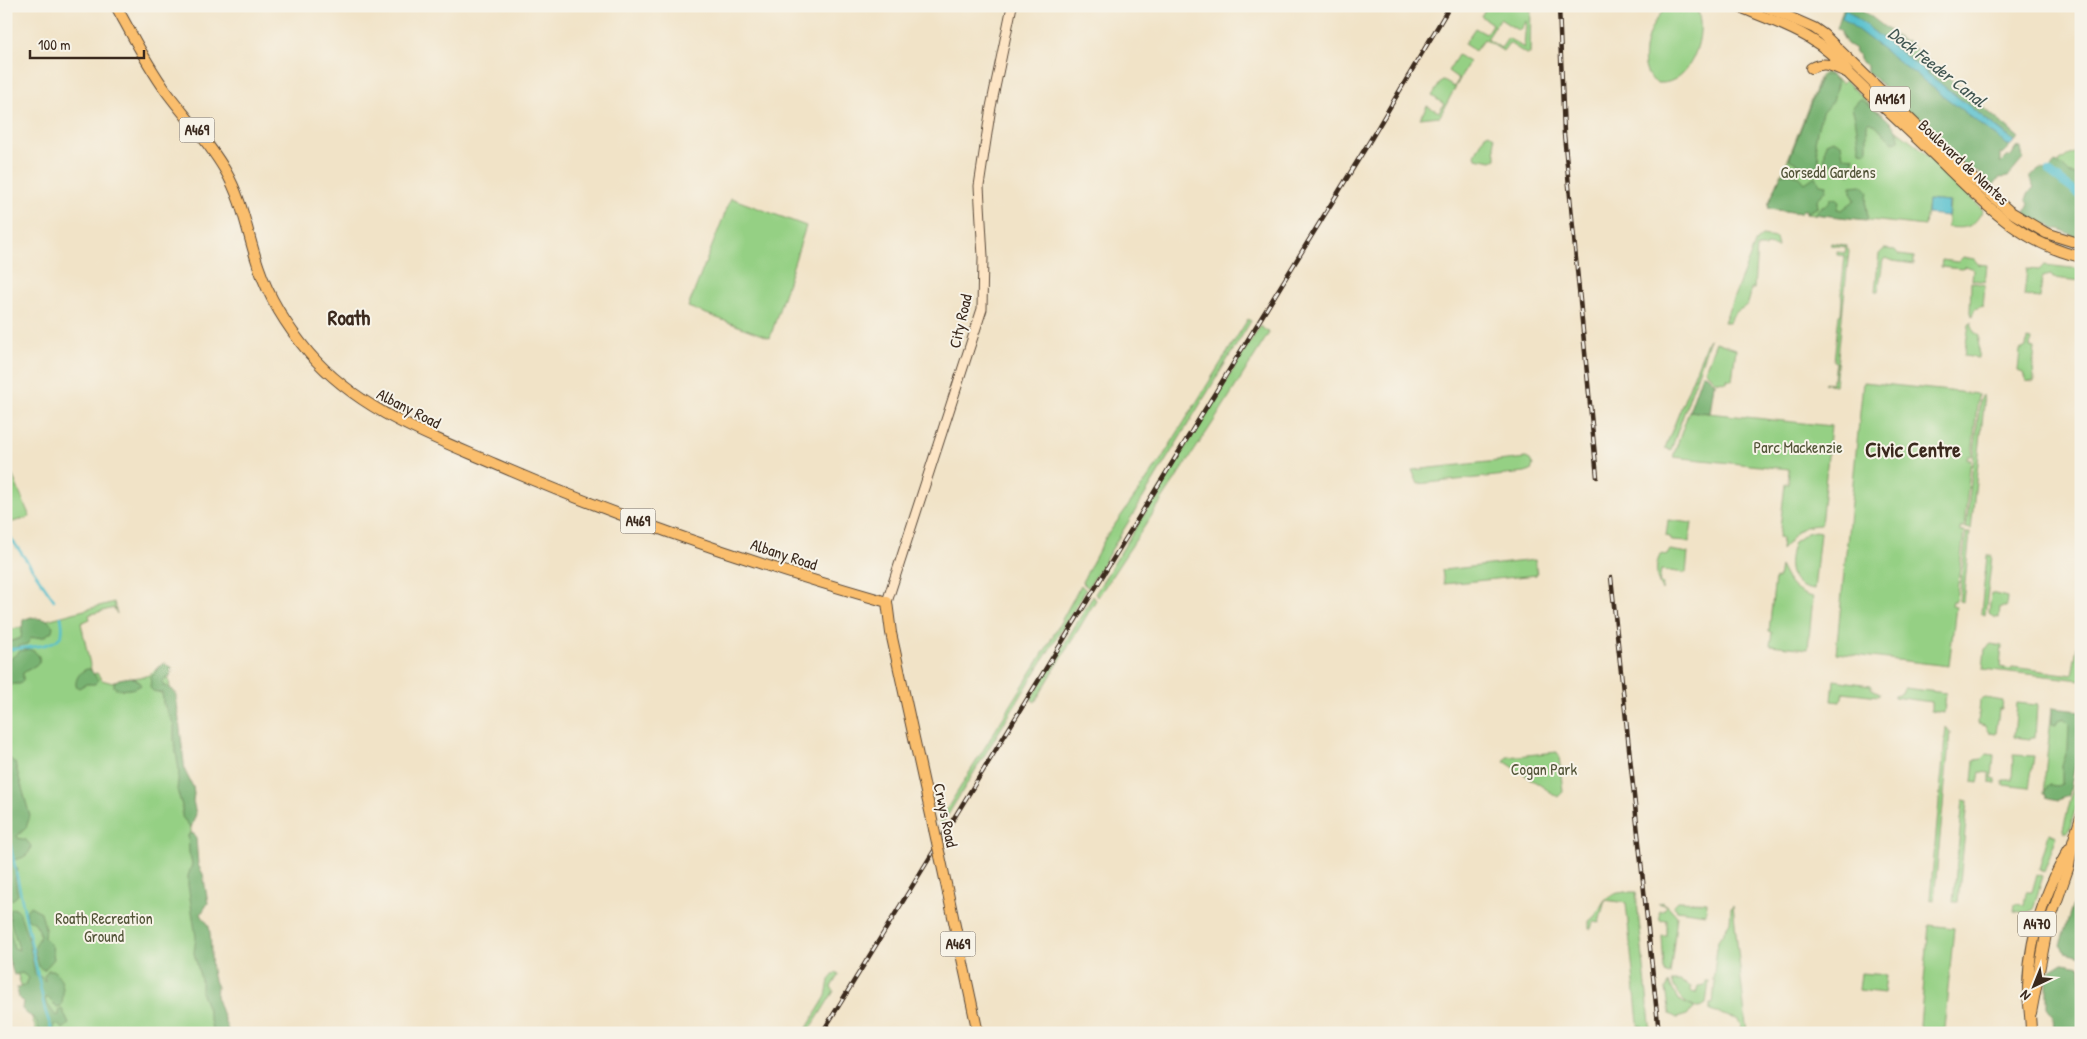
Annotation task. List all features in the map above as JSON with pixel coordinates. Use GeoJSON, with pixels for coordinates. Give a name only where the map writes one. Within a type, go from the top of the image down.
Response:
{"type":"FeatureCollection","features":[{"type":"Feature","properties":{"kind":"main road","name":"Albany Road"},"geometry":{"type":"LineString","coordinates":[[116,6],[153,72],[214,151],[226,172],[246,218],[261,274],[278,306],[308,352],[343,387],[395,420],[548,487],[661,530],[887,602]]}},
{"type":"Feature","properties":{"kind":"main road","name":"City Road"},"geometry":{"type":"LineString","coordinates":[[887,602],[982,309],[983,257],[979,186],[991,107],[1012,6]]}},
{"type":"Feature","properties":{"kind":"main road","name":"A4161"},"geometry":{"type":"LineString","coordinates":[[1737,6],[1810,37],[1822,40]]}},
{"type":"Feature","properties":{"kind":"main road","name":"A4161"},"geometry":{"type":"LineString","coordinates":[[1764,6],[1809,25],[1822,40]]}},
{"type":"Feature","properties":{"kind":"main road","name":"Boulevard de Nantes"},"geometry":{"type":"LineString","coordinates":[[1822,40],[1849,74],[2011,227],[2042,244],[2081,257]]}},
{"type":"Feature","properties":{"kind":"main road","name":"Boulevard de Nantes"},"geometry":{"type":"LineString","coordinates":[[1822,40],[2009,211],[2046,233],[2081,244]]}},
{"type":"Feature","properties":{"kind":"main road"},"geometry":{"type":"LineString","coordinates":[[1810,68],[1827,64],[1849,74]]}},
{"type":"Feature","properties":{"kind":"main road","name":"Crwys Road"},"geometry":{"type":"LineString","coordinates":[[887,602],[892,637],[978,1033]]}},
{"type":"Feature","properties":{"kind":"main road","name":"A470"},"geometry":{"type":"LineString","coordinates":[[2031,1033],[2028,985],[2033,937],[2061,862],[2073,842],[2081,817]]}},
{"type":"Feature","properties":{"kind":"green space"},"geometry":{"type":"Polygon","coordinates":[[[1487,6],[1502,8],[1503,6],[1531,6],[1530,54],[1526,54],[1509,43],[1503,51],[1484,39],[1475,51],[1464,44],[1475,28],[1486,34],[1492,24],[1481,16],[1487,6]],[[1500,19],[1487,39],[1501,48],[1508,38],[1524,48],[1526,21],[1519,31],[1500,19]]]}},
{"type":"Feature","properties":{"kind":"green space"},"geometry":{"type":"Polygon","coordinates":[[[1668,6],[1696,7],[1700,30],[1698,43],[1688,67],[1680,76],[1670,82],[1658,83],[1647,74],[1644,59],[1646,43],[1653,26],[1668,6]]]}},
{"type":"Feature","properties":{"kind":"green space"},"geometry":{"type":"Polygon","coordinates":[[[1844,6],[1856,6],[1904,42],[1906,41],[2019,138],[2015,142],[1846,10],[1842,17],[2010,147],[2003,154],[2000,153],[2000,164],[2007,157],[2011,156],[2016,148],[2021,147],[2023,159],[2008,177],[1999,178],[1992,187],[1986,185],[1986,182],[1978,172],[1970,171],[1954,155],[1950,156],[1896,101],[1896,97],[1867,72],[1867,66],[1861,62],[1859,55],[1854,52],[1855,49],[1847,44],[1841,34],[1842,32],[1837,28],[1844,6]]]}},
{"type":"Feature","properties":{"kind":"green space"},"geometry":{"type":"Polygon","coordinates":[[[1458,55],[1469,62],[1440,116],[1420,118],[1427,106],[1439,112],[1444,104],[1432,96],[1442,80],[1454,87],[1459,79],[1448,71],[1458,55]]]}},
{"type":"Feature","properties":{"kind":"green space","name":"Gorsedd Gardens"},"geometry":{"type":"Polygon","coordinates":[[[1826,72],[1842,83],[1845,80],[1898,131],[1919,147],[1983,210],[1976,221],[1965,227],[1947,227],[1950,202],[1928,200],[1925,226],[1806,213],[1807,210],[1802,209],[1801,213],[1769,209],[1768,205],[1789,157],[1820,76],[1826,72]]]}},
{"type":"Feature","properties":{"kind":"green space"},"geometry":{"type":"Polygon","coordinates":[[[1824,75],[1830,75],[1837,81],[1837,85],[1833,101],[1822,113],[1818,127],[1815,142],[1819,159],[1816,170],[1813,170],[1790,160],[1790,157],[1820,79],[1824,75]]]}},
{"type":"Feature","properties":{"kind":"green space"},"geometry":{"type":"Polygon","coordinates":[[[1860,99],[1878,111],[1891,123],[1899,140],[1894,142],[1890,140],[1876,125],[1869,121],[1867,124],[1867,150],[1865,152],[1860,151],[1852,108],[1860,99]]]}},
{"type":"Feature","properties":{"kind":"green space"},"geometry":{"type":"Polygon","coordinates":[[[1489,133],[1494,137],[1496,159],[1492,161],[1476,158],[1475,155],[1485,135],[1489,133]]]}},
{"type":"Feature","properties":{"kind":"green space"},"geometry":{"type":"Polygon","coordinates":[[[1833,140],[1841,144],[1843,156],[1854,157],[1850,175],[1842,165],[1824,164],[1826,143],[1833,140]]]}},
{"type":"Feature","properties":{"kind":"green space"},"geometry":{"type":"Polygon","coordinates":[[[2081,150],[2081,184],[2055,165],[2067,156],[2081,150]]]}},
{"type":"Feature","properties":{"kind":"green space"},"geometry":{"type":"Polygon","coordinates":[[[2055,163],[2062,166],[2070,174],[2074,174],[2078,180],[2081,178],[2081,240],[2060,229],[2052,229],[2049,224],[2042,225],[2036,219],[2032,220],[2025,213],[2029,204],[2026,199],[2034,187],[2031,182],[2031,176],[2040,169],[2049,170],[2055,163]]]}},
{"type":"Feature","properties":{"kind":"green space"},"geometry":{"type":"Polygon","coordinates":[[[1788,172],[1799,176],[1805,183],[1815,176],[1820,184],[1827,185],[1826,190],[1817,200],[1818,207],[1806,213],[1806,210],[1802,210],[1801,213],[1769,209],[1768,205],[1781,175],[1788,172]]]}},
{"type":"Feature","properties":{"kind":"green space"},"geometry":{"type":"Polygon","coordinates":[[[1862,185],[1868,191],[1866,205],[1868,217],[1866,220],[1814,214],[1822,206],[1828,204],[1831,198],[1838,199],[1837,209],[1842,210],[1855,200],[1851,192],[1851,186],[1862,185]]]}},
{"type":"Feature","properties":{"kind":"green space"},"geometry":{"type":"Polygon","coordinates":[[[731,198],[806,226],[770,338],[688,307],[731,198]]]}},
{"type":"Feature","properties":{"kind":"green space"},"geometry":{"type":"Polygon","coordinates":[[[1762,236],[1776,238],[1778,247],[1766,245],[1765,247],[1757,247],[1754,289],[1751,289],[1746,306],[1736,312],[1729,322],[1724,322],[1756,241],[1762,236]]]}},
{"type":"Feature","properties":{"kind":"green space"},"geometry":{"type":"Polygon","coordinates":[[[1831,243],[1845,245],[1849,250],[1835,385],[1824,383],[1832,383],[1832,378],[1834,378],[1836,362],[1834,361],[1839,315],[1841,314],[1845,256],[1837,255],[1837,252],[1845,253],[1846,247],[1830,245],[1831,243]]]}},
{"type":"Feature","properties":{"kind":"green space"},"geometry":{"type":"Polygon","coordinates":[[[1884,249],[1895,250],[1899,255],[1914,257],[1914,264],[1886,258],[1883,260],[1878,292],[1875,292],[1879,254],[1884,249]]]}},
{"type":"Feature","properties":{"kind":"green space"},"geometry":{"type":"Polygon","coordinates":[[[1963,257],[1974,259],[1978,264],[1987,265],[1985,282],[1972,280],[1973,269],[1965,266],[1962,269],[1941,267],[1942,260],[1958,262],[1963,257]]]}},
{"type":"Feature","properties":{"kind":"green space"},"geometry":{"type":"Polygon","coordinates":[[[2044,265],[2081,269],[2081,281],[2053,278],[2051,275],[2042,277],[2040,298],[2024,296],[2027,269],[2039,270],[2044,265]]]}},
{"type":"Feature","properties":{"kind":"green space"},"geometry":{"type":"Polygon","coordinates":[[[1971,282],[1985,285],[1983,306],[1975,309],[1972,316],[1970,313],[1971,282]]]}},
{"type":"Feature","properties":{"kind":"green space"},"geometry":{"type":"Polygon","coordinates":[[[1248,319],[1251,321],[1088,588],[1082,582],[1106,537],[1160,461],[1248,319]]]}},
{"type":"Feature","properties":{"kind":"green space"},"geometry":{"type":"Polygon","coordinates":[[[1971,322],[1974,332],[1979,335],[1978,358],[1964,356],[1971,322]]]}},
{"type":"Feature","properties":{"kind":"green space"},"geometry":{"type":"Polygon","coordinates":[[[1260,326],[1269,333],[1214,421],[1098,597],[1095,594],[1260,326]]]}},
{"type":"Feature","properties":{"kind":"green space"},"geometry":{"type":"Polygon","coordinates":[[[1710,339],[1671,450],[1665,448],[1708,340],[1710,339]]]}},
{"type":"Feature","properties":{"kind":"green space"},"geometry":{"type":"Polygon","coordinates":[[[2027,339],[2031,340],[2030,347],[2035,348],[2034,382],[2026,381],[2023,373],[2018,371],[2020,350],[2026,347],[2027,339]]]}},
{"type":"Feature","properties":{"kind":"green space"},"geometry":{"type":"Polygon","coordinates":[[[1716,342],[1736,349],[1732,380],[1727,379],[1727,382],[1715,381],[1705,370],[1716,342]]]}},
{"type":"Feature","properties":{"kind":"green space"},"geometry":{"type":"Polygon","coordinates":[[[1702,374],[1707,375],[1716,384],[1714,384],[1710,413],[1689,411],[1702,374]]]}},
{"type":"Feature","properties":{"kind":"green space"},"geometry":{"type":"Polygon","coordinates":[[[1863,382],[1978,394],[1972,456],[1968,456],[1967,459],[1971,459],[1964,528],[1960,528],[1960,532],[1964,532],[1956,601],[1953,601],[1952,605],[1956,606],[1949,666],[1836,653],[1863,382]]]}},
{"type":"Feature","properties":{"kind":"green space"},"geometry":{"type":"Polygon","coordinates":[[[1983,395],[1984,405],[1971,529],[1966,528],[1980,399],[1983,395]]]}},
{"type":"Feature","properties":{"kind":"green space","name":"Parc Mackenzie"},"geometry":{"type":"Polygon","coordinates":[[[1689,411],[1831,426],[1821,525],[1800,529],[1781,550],[1782,538],[1779,537],[1785,484],[1788,484],[1789,469],[1673,457],[1689,411]]]}},
{"type":"Feature","properties":{"kind":"green space"},"geometry":{"type":"Polygon","coordinates":[[[1526,458],[1533,465],[1531,471],[1525,473],[1418,484],[1412,470],[1526,458]]]}},
{"type":"Feature","properties":{"kind":"green space"},"geometry":{"type":"Polygon","coordinates":[[[6,460],[30,517],[6,524],[6,460]]]}},
{"type":"Feature","properties":{"kind":"green space"},"geometry":{"type":"Polygon","coordinates":[[[1668,520],[1692,523],[1689,542],[1672,541],[1670,537],[1666,536],[1668,520]]]}},
{"type":"Feature","properties":{"kind":"green space"},"geometry":{"type":"Polygon","coordinates":[[[1820,532],[1814,590],[1805,588],[1794,579],[1791,573],[1790,558],[1794,542],[1807,533],[1820,532]]]}},
{"type":"Feature","properties":{"kind":"green space"},"geometry":{"type":"Polygon","coordinates":[[[1966,533],[1970,533],[1963,602],[1959,601],[1966,533]]]}},
{"type":"Feature","properties":{"kind":"green space"},"geometry":{"type":"Polygon","coordinates":[[[1670,550],[1688,553],[1686,573],[1661,570],[1659,583],[1657,562],[1661,554],[1667,555],[1670,550]]]}},
{"type":"Feature","properties":{"kind":"green space"},"geometry":{"type":"Polygon","coordinates":[[[1987,556],[1992,556],[1985,615],[1981,613],[1987,556]]]}},
{"type":"Feature","properties":{"kind":"green space"},"geometry":{"type":"Polygon","coordinates":[[[1535,560],[1537,575],[1444,584],[1442,570],[1535,560]]]}},
{"type":"Feature","properties":{"kind":"green space"},"geometry":{"type":"Polygon","coordinates":[[[1780,566],[1796,590],[1813,597],[1808,649],[1770,645],[1772,632],[1769,631],[1775,578],[1778,579],[1780,566]]]}},
{"type":"Feature","properties":{"kind":"green space"},"geometry":{"type":"Polygon","coordinates":[[[1081,585],[1086,590],[941,826],[940,820],[1048,645],[1081,585]]]}},
{"type":"Feature","properties":{"kind":"green space"},"geometry":{"type":"Polygon","coordinates":[[[1991,593],[2007,597],[2006,607],[2000,607],[1999,618],[1993,617],[1989,613],[1991,593]]]}},
{"type":"Feature","properties":{"kind":"green space"},"geometry":{"type":"Polygon","coordinates":[[[1093,596],[1096,600],[1035,702],[1031,699],[1093,596]]]}},
{"type":"Feature","properties":{"kind":"green space","name":"Roath Recreation Ground"},"geometry":{"type":"Polygon","coordinates":[[[114,602],[117,614],[114,608],[91,614],[89,615],[90,619],[81,623],[92,674],[97,673],[102,680],[109,682],[146,676],[159,666],[167,667],[191,830],[203,934],[223,1033],[37,1033],[6,940],[6,631],[114,602]]]}},
{"type":"Feature","properties":{"kind":"green space"},"geometry":{"type":"Polygon","coordinates":[[[31,617],[47,620],[53,626],[52,631],[44,637],[31,638],[27,644],[6,653],[6,643],[21,638],[23,620],[31,617]]]}},
{"type":"Feature","properties":{"kind":"green space"},"geometry":{"type":"Polygon","coordinates":[[[2078,642],[2081,642],[2081,680],[1983,669],[1985,649],[1991,644],[2002,646],[2000,667],[2072,675],[2078,642]]]}},
{"type":"Feature","properties":{"kind":"green space"},"geometry":{"type":"Polygon","coordinates":[[[29,649],[37,654],[39,663],[23,673],[23,680],[20,684],[13,684],[6,688],[9,660],[20,651],[29,649]]]}},
{"type":"Feature","properties":{"kind":"green space"},"geometry":{"type":"Polygon","coordinates":[[[164,663],[172,668],[170,676],[163,681],[163,685],[173,690],[176,695],[185,771],[193,787],[193,801],[196,814],[191,828],[182,817],[182,806],[177,790],[179,770],[174,741],[174,725],[163,703],[162,693],[153,691],[150,688],[151,676],[164,663]]]}},
{"type":"Feature","properties":{"kind":"green space"},"geometry":{"type":"Polygon","coordinates":[[[90,669],[98,680],[95,684],[86,684],[79,688],[76,686],[77,678],[80,673],[90,669]]]}},
{"type":"Feature","properties":{"kind":"green space"},"geometry":{"type":"Polygon","coordinates":[[[130,677],[136,679],[141,685],[127,689],[114,687],[114,682],[130,677]]]}},
{"type":"Feature","properties":{"kind":"green space"},"geometry":{"type":"Polygon","coordinates":[[[1834,680],[1870,685],[1872,689],[1880,693],[1879,696],[1843,692],[1841,702],[1832,701],[1834,680]]]}},
{"type":"Feature","properties":{"kind":"green space"},"geometry":{"type":"Polygon","coordinates":[[[1904,688],[1946,693],[1944,713],[1931,711],[1931,702],[1894,697],[1894,695],[1902,693],[1904,688]]]}},
{"type":"Feature","properties":{"kind":"green space"},"geometry":{"type":"Polygon","coordinates":[[[1985,698],[2003,701],[2002,709],[1999,709],[1996,734],[1989,733],[1985,726],[1978,724],[1980,701],[1985,698]]]}},
{"type":"Feature","properties":{"kind":"green space"},"geometry":{"type":"Polygon","coordinates":[[[2017,703],[2037,705],[2035,737],[2030,739],[2014,737],[2017,703]]]}},
{"type":"Feature","properties":{"kind":"green space"},"geometry":{"type":"Polygon","coordinates":[[[2052,708],[2077,713],[2067,797],[2043,794],[2052,708]]]}},
{"type":"Feature","properties":{"kind":"green space"},"geometry":{"type":"Polygon","coordinates":[[[2052,708],[2081,711],[2081,733],[2069,796],[2058,800],[2046,797],[2044,790],[2050,785],[2057,786],[2062,784],[2062,765],[2068,749],[2069,724],[2064,718],[2058,720],[2056,725],[2052,724],[2052,708]]]}},
{"type":"Feature","properties":{"kind":"green space"},"geometry":{"type":"Polygon","coordinates":[[[1946,727],[1950,732],[1934,900],[1930,899],[1946,727]]]}},
{"type":"Feature","properties":{"kind":"green space","name":"Cogan Park"},"geometry":{"type":"Polygon","coordinates":[[[1557,752],[1563,792],[1558,797],[1504,761],[1507,757],[1557,752]]]}},
{"type":"Feature","properties":{"kind":"green space"},"geometry":{"type":"Polygon","coordinates":[[[1987,754],[1994,755],[1992,778],[1996,779],[1996,784],[1990,783],[1990,773],[1980,772],[1978,783],[1972,782],[1974,760],[1982,759],[1987,754]]]}},
{"type":"Feature","properties":{"kind":"green space"},"geometry":{"type":"Polygon","coordinates":[[[6,755],[15,763],[30,816],[26,828],[17,836],[26,840],[31,846],[29,852],[24,856],[12,860],[18,870],[15,879],[18,895],[12,900],[9,889],[6,886],[6,755]]]}},
{"type":"Feature","properties":{"kind":"green space"},"geometry":{"type":"Polygon","coordinates":[[[2013,755],[2034,756],[2029,788],[2003,785],[2003,780],[2012,780],[2013,755]]]}},
{"type":"Feature","properties":{"kind":"green space"},"geometry":{"type":"Polygon","coordinates":[[[2081,758],[2081,791],[2069,830],[2065,833],[2063,829],[2081,758]]]}},
{"type":"Feature","properties":{"kind":"green space"},"geometry":{"type":"Polygon","coordinates":[[[1963,800],[1968,801],[1958,902],[1953,902],[1963,800]]]}},
{"type":"Feature","properties":{"kind":"green space"},"geometry":{"type":"Polygon","coordinates":[[[191,833],[196,838],[198,865],[203,874],[208,903],[201,914],[209,927],[213,974],[217,987],[216,996],[229,1033],[213,1033],[207,1007],[201,992],[201,980],[194,953],[196,937],[188,885],[188,876],[192,864],[188,835],[191,833]]]}},
{"type":"Feature","properties":{"kind":"green space"},"geometry":{"type":"Polygon","coordinates":[[[2049,833],[2057,836],[2044,872],[2039,869],[2049,833]]]}},
{"type":"Feature","properties":{"kind":"green space"},"geometry":{"type":"Polygon","coordinates":[[[2037,874],[2043,876],[2033,909],[2027,913],[2014,911],[2015,904],[2024,905],[2026,892],[2032,892],[2037,874]]]}},
{"type":"Feature","properties":{"kind":"green space"},"geometry":{"type":"Polygon","coordinates":[[[2081,879],[2081,956],[2065,952],[2060,945],[2081,879]]]}},
{"type":"Feature","properties":{"kind":"green space"},"geometry":{"type":"Polygon","coordinates":[[[1636,892],[1651,1033],[1646,1033],[1641,1025],[1641,1033],[1639,1033],[1626,903],[1606,899],[1616,894],[1636,892]]]}},
{"type":"Feature","properties":{"kind":"green space"},"geometry":{"type":"Polygon","coordinates":[[[1605,901],[1599,923],[1593,922],[1591,929],[1589,928],[1589,921],[1595,916],[1605,901]]]}},
{"type":"Feature","properties":{"kind":"green space"},"geometry":{"type":"Polygon","coordinates":[[[1677,901],[1707,902],[1706,914],[1677,910],[1673,905],[1677,901]]]}},
{"type":"Feature","properties":{"kind":"green space"},"geometry":{"type":"Polygon","coordinates":[[[1661,902],[1669,907],[1677,916],[1670,975],[1666,974],[1664,970],[1662,936],[1667,936],[1667,920],[1660,921],[1659,911],[1663,911],[1666,907],[1664,904],[1658,904],[1661,902]]]}},
{"type":"Feature","properties":{"kind":"green space"},"geometry":{"type":"Polygon","coordinates":[[[1733,905],[1747,1033],[1739,1033],[1741,1025],[1737,1019],[1710,1011],[1710,1004],[1713,1004],[1715,982],[1713,981],[1718,940],[1730,922],[1731,907],[1733,905]]]}},
{"type":"Feature","properties":{"kind":"green space"},"geometry":{"type":"Polygon","coordinates":[[[30,906],[41,912],[45,928],[44,938],[52,946],[54,959],[44,970],[39,967],[34,949],[40,936],[39,930],[35,923],[27,918],[26,911],[30,906]]]}},
{"type":"Feature","properties":{"kind":"green space"},"geometry":{"type":"Polygon","coordinates":[[[13,908],[19,911],[29,941],[35,974],[45,981],[44,976],[48,970],[52,970],[59,976],[63,986],[61,1006],[57,1007],[47,997],[45,1001],[56,1016],[59,1015],[58,1011],[62,1009],[69,1024],[63,1029],[57,1024],[54,1025],[54,1033],[41,1033],[35,1019],[22,1009],[23,1001],[19,998],[17,988],[26,984],[29,978],[22,973],[14,975],[6,951],[6,924],[9,927],[14,948],[19,950],[9,916],[9,911],[13,908]]]}},
{"type":"Feature","properties":{"kind":"green space"},"geometry":{"type":"Polygon","coordinates":[[[1929,925],[1954,928],[1944,1029],[1942,1031],[1923,1029],[1920,1025],[1929,925]]]}},
{"type":"Feature","properties":{"kind":"green space"},"geometry":{"type":"Polygon","coordinates":[[[2063,963],[2081,966],[2081,1033],[2054,1033],[2053,1015],[2047,1007],[2047,973],[2063,963]]]}},
{"type":"Feature","properties":{"kind":"green space"},"geometry":{"type":"Polygon","coordinates":[[[836,972],[839,974],[831,987],[834,991],[808,1033],[804,1033],[826,996],[829,980],[836,972]]]}},
{"type":"Feature","properties":{"kind":"green space"},"geometry":{"type":"Polygon","coordinates":[[[1861,973],[1886,975],[1884,993],[1859,990],[1861,973]]]}},
{"type":"Feature","properties":{"kind":"green space"},"geometry":{"type":"Polygon","coordinates":[[[1672,981],[1680,981],[1691,987],[1691,992],[1696,993],[1698,986],[1705,985],[1706,981],[1709,981],[1706,1004],[1700,1007],[1689,1005],[1680,997],[1672,981]]]}},
{"type":"Feature","properties":{"kind":"green space"},"geometry":{"type":"Polygon","coordinates":[[[1669,983],[1678,1000],[1695,1008],[1687,1015],[1677,1018],[1670,1014],[1666,989],[1669,983]]]}},
{"type":"Feature","properties":{"kind":"water"},"geometry":{"type":"Polygon","coordinates":[[[1845,9],[2015,142],[2010,147],[1842,18],[1845,9]]]}},
{"type":"Feature","properties":{"kind":"water"},"geometry":{"type":"Polygon","coordinates":[[[1928,200],[1949,202],[1948,216],[1927,214],[1928,200]]]}},
{"type":"Feature","properties":{"kind":"waterway","name":"Dock Feeder Canal"},"geometry":{"type":"LineString","coordinates":[[2049,172],[2081,196]]}},
{"type":"Feature","properties":{"kind":"waterway"},"geometry":{"type":"LineString","coordinates":[[6,531],[54,600]]}},
{"type":"Feature","properties":{"kind":"waterway"},"geometry":{"type":"LineString","coordinates":[[6,650],[46,645],[53,642],[62,633],[61,617]]}},
{"type":"Feature","properties":{"kind":"waterway"},"geometry":{"type":"LineString","coordinates":[[6,824],[45,1010],[53,1033]]}},
{"type":"Feature","properties":{"kind":"railway"},"geometry":{"type":"LineString","coordinates":[[822,1033],[1371,139],[1450,6]]}},
{"type":"Feature","properties":{"kind":"railway"},"geometry":{"type":"LineString","coordinates":[[1559,6],[1564,134],[1597,477]]}},
{"type":"Feature","properties":{"kind":"railway"},"geometry":{"type":"LineString","coordinates":[[1611,577],[1659,1033]]}},
{"type":"Feature","properties":{"kind":"district","name":"Roath"},"geometry":{"type":"Point","coordinates":[349,318]}},
{"type":"Feature","properties":{"kind":"district","name":"Civic Centre"},"geometry":{"type":"Point","coordinates":[1913,450]}}]}
